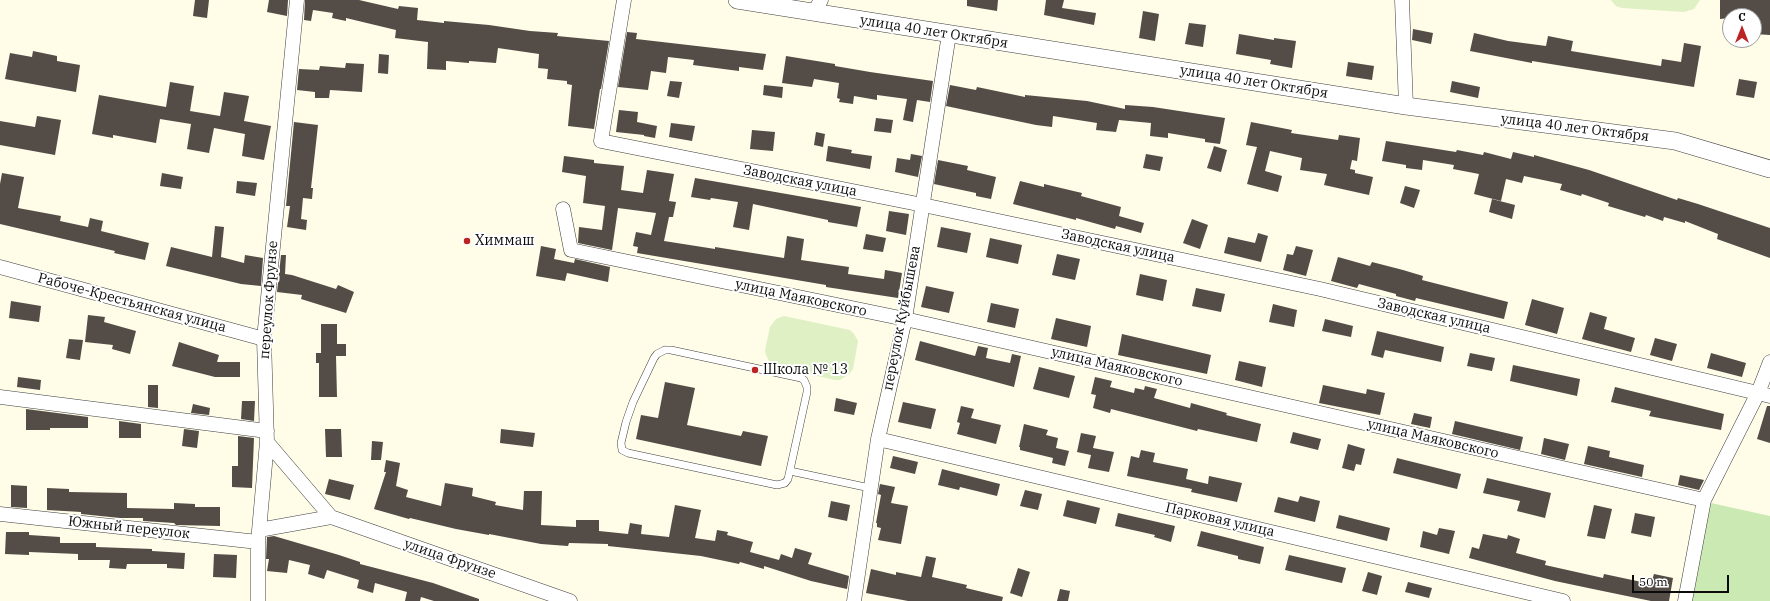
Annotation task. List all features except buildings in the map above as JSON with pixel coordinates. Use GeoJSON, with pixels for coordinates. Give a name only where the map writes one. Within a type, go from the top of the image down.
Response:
{"type":"FeatureCollection","features":[{"type":"Feature","properties":{"kind":"street","name":"переулок Фрунзе"},"geometry":{"type":"LineString","coordinates":[[258,601],[258,536],[267,437],[264,340],[297,0]]}},
{"type":"Feature","properties":{"kind":"street","name":"Заводская улица"},"geometry":{"type":"LineString","coordinates":[[624,0],[601,141],[923,205],[1320,289],[1764,394]]}},
{"type":"Feature","properties":{"kind":"street","name":"улица 40 лет Октября"},"geometry":{"type":"LineString","coordinates":[[737,0],[817,6],[949,34],[1406,106],[1675,141],[1770,169]]}},
{"type":"Feature","properties":{"kind":"street"},"geometry":{"type":"LineString","coordinates":[[1402,0],[1406,106]]}},
{"type":"Feature","properties":{"kind":"street","name":"переулок Куйбышева"},"geometry":{"type":"LineString","coordinates":[[854,601],[878,439],[905,319],[949,34]]}},
{"type":"Feature","properties":{"kind":"street","name":"улица Маяковского"},"geometry":{"type":"LineString","coordinates":[[563,209],[571,250],[905,319],[1704,500]]}},
{"type":"Feature","properties":{"kind":"street","name":"Рабоче-Крестьянская улица"},"geometry":{"type":"LineString","coordinates":[[0,267],[264,340]]}},
{"type":"Feature","properties":{"kind":"street"},"geometry":{"type":"LineString","coordinates":[[1685,601],[1704,500],[1764,394],[1770,362]]}},
{"type":"Feature","properties":{"kind":"street"},"geometry":{"type":"LineString","coordinates":[[0,398],[267,437],[331,517]]}},
{"type":"Feature","properties":{"kind":"street","name":"Парковая улица"},"geometry":{"type":"LineString","coordinates":[[878,439],[1563,601]]}},
{"type":"Feature","properties":{"kind":"street","name":"Южный переулок"},"geometry":{"type":"LineString","coordinates":[[0,514],[258,536]]}},
{"type":"Feature","properties":{"kind":"street","name":"улица Фрунзе"},"geometry":{"type":"LineString","coordinates":[[258,536],[331,517],[570,601]]}},
{"type":"Feature","properties":{"kind":"lane"},"geometry":{"type":"LineString","coordinates":[[665,350],[671,350],[801,378],[804,380],[807,392],[790,471],[786,482],[783,485],[777,485],[624,452],[621,447],[621,443],[626,422],[635,397],[657,354],[665,350]]}},
{"type":"Feature","properties":{"kind":"lane"},"geometry":{"type":"LineString","coordinates":[[790,471],[870,488]]}},
{"type":"Feature","properties":{"kind":"green space"},"geometry":{"type":"Polygon","coordinates":[[[1611,0],[1700,0],[1694,9],[1684,12],[1622,8],[1616,6],[1611,0]]]}},
{"type":"Feature","properties":{"kind":"green space"},"geometry":{"type":"Polygon","coordinates":[[[784,316],[850,330],[858,341],[853,369],[849,374],[840,380],[835,380],[777,367],[770,363],[765,350],[770,327],[776,319],[784,316]]]}},
{"type":"Feature","properties":{"kind":"green space"},"geometry":{"type":"Polygon","coordinates":[[[1711,503],[1770,516],[1770,601],[1691,601],[1711,503]]]}},
{"type":"Feature","properties":{"kind":"place","name":"Химмаш"},"geometry":{"type":"Point","coordinates":[467,241]}},
{"type":"Feature","properties":{"kind":"place","name":"Школа № 13"},"geometry":{"type":"Point","coordinates":[755,370]}}]}
